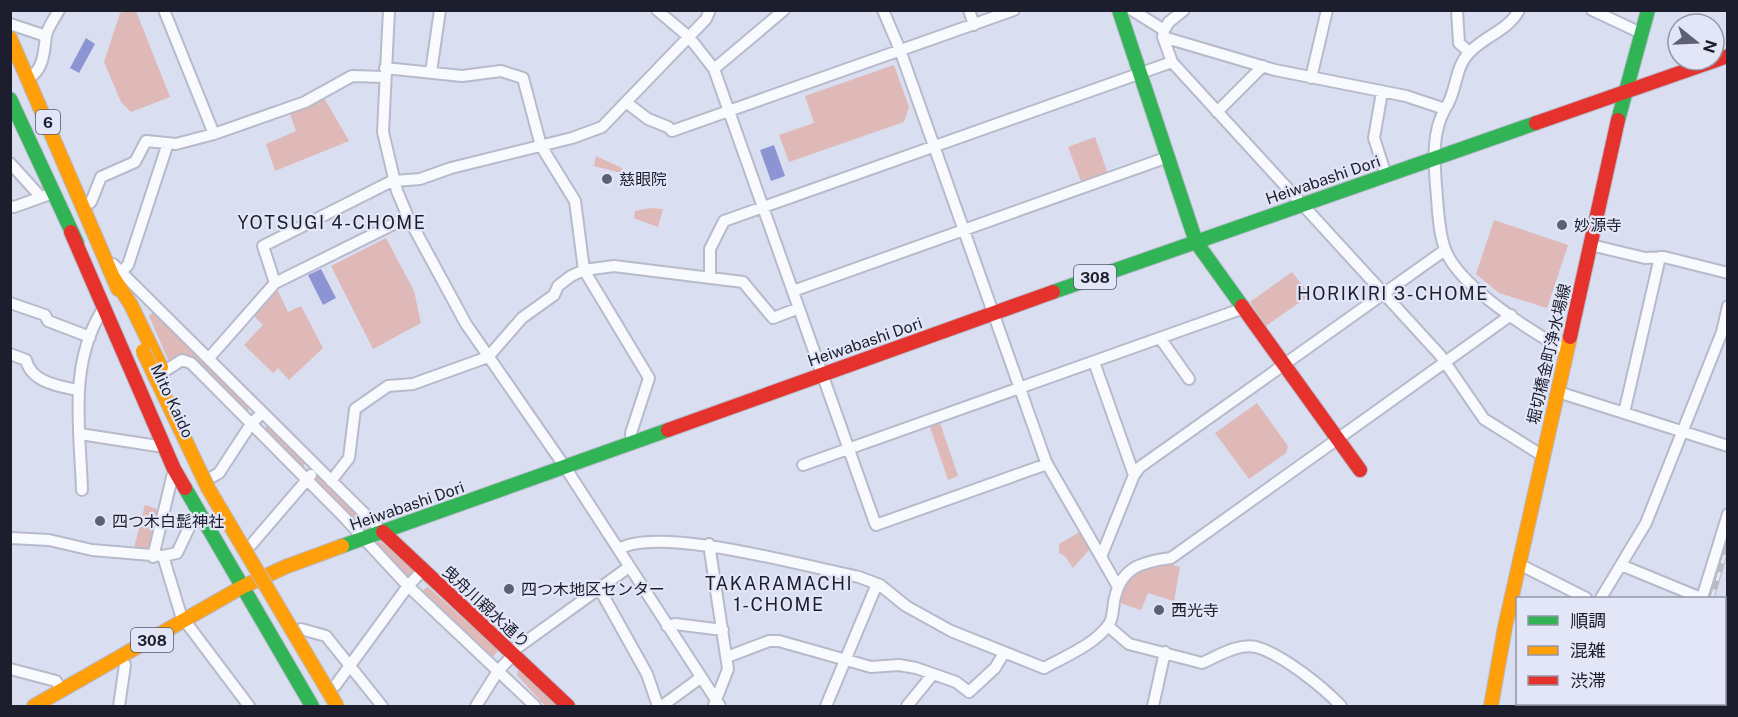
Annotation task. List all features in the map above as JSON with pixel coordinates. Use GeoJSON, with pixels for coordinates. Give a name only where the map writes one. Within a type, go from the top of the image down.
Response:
{"type":"FeatureCollection","features":[{"type":"Feature","properties":{"kind":"main road"},"geometry":{"type":"LineString","coordinates":[[1119,10],[1196,242],[1360,470]]}},
{"type":"Feature","properties":{"kind":"main road","name":"堀切橋金町浄水場線"},"geometry":{"type":"LineString","coordinates":[[1491,706],[1514,601],[1519,564],[1625,90],[1648,10]]}},
{"type":"Feature","properties":{"kind":"main road","name":"Mito Kaido"},"geometry":{"type":"LineString","coordinates":[[10,38],[102,253],[117,274],[138,353],[199,493],[324,706]]}},
{"type":"Feature","properties":{"kind":"main road","name":"Heiwabashi Dori"},"geometry":{"type":"LineString","coordinates":[[34,706],[269,573],[823,374],[1625,90],[1728,56]]}},
{"type":"Feature","properties":{"kind":"main road","name":"Mito Kaido"},"geometry":{"type":"LineString","coordinates":[[10,61],[48,145],[83,207]]}},
{"type":"Feature","properties":{"kind":"main road","name":"Mito Kaido"},"geometry":{"type":"LineString","coordinates":[[10,99],[47,195],[71,232],[138,353],[208,488],[337,706]]}},
{"type":"Feature","properties":{"kind":"main road"},"geometry":{"type":"LineString","coordinates":[[71,232],[102,309],[174,469],[312,706]]}},
{"type":"Feature","properties":{"kind":"main road"},"geometry":{"type":"LineString","coordinates":[[117,274],[212,477],[347,706]]}},
{"type":"Feature","properties":{"kind":"main road","name":"曳舟川親水通り"},"geometry":{"type":"LineString","coordinates":[[383,532],[567,706]]}},
{"type":"Feature","properties":{"kind":"street"},"geometry":{"type":"LineString","coordinates":[[28,78],[34,75],[43,58],[47,46],[46,36],[59,10]]}},
{"type":"Feature","properties":{"kind":"street"},"geometry":{"type":"LineString","coordinates":[[164,10],[214,134]]}},
{"type":"Feature","properties":{"kind":"street"},"geometry":{"type":"LineString","coordinates":[[389,10],[384,72],[383,132],[394,181],[408,217],[454,304],[619,549],[716,704]]}},
{"type":"Feature","properties":{"kind":"street"},"geometry":{"type":"LineString","coordinates":[[431,72],[440,10]]}},
{"type":"Feature","properties":{"kind":"street"},"geometry":{"type":"LineString","coordinates":[[657,10],[689,37],[714,69],[876,525],[1047,464]]}},
{"type":"Feature","properties":{"kind":"street"},"geometry":{"type":"LineString","coordinates":[[275,283],[263,246],[394,181],[420,179],[602,127],[706,20],[710,10]]}},
{"type":"Feature","properties":{"kind":"street"},"geometry":{"type":"LineString","coordinates":[[714,69],[784,10]]}},
{"type":"Feature","properties":{"kind":"street"},"geometry":{"type":"LineString","coordinates":[[883,10],[900,51],[1047,464],[1117,585]]}},
{"type":"Feature","properties":{"kind":"street"},"geometry":{"type":"LineString","coordinates":[[969,10],[974,25]]}},
{"type":"Feature","properties":{"kind":"street"},"geometry":{"type":"LineString","coordinates":[[627,103],[648,119],[672,131],[1014,10]]}},
{"type":"Feature","properties":{"kind":"street"},"geometry":{"type":"LineString","coordinates":[[1132,10],[1163,33],[1263,66],[1383,92],[1445,109]]}},
{"type":"Feature","properties":{"kind":"street"},"geometry":{"type":"LineString","coordinates":[[1184,10],[1169,22],[1163,33],[1172,62],[1445,362],[1484,419],[1543,456]]}},
{"type":"Feature","properties":{"kind":"street"},"geometry":{"type":"LineString","coordinates":[[1311,78],[1327,10]]}},
{"type":"Feature","properties":{"kind":"street"},"geometry":{"type":"LineString","coordinates":[[1457,10],[1459,43],[1469,52]]}},
{"type":"Feature","properties":{"kind":"street"},"geometry":{"type":"LineString","coordinates":[[1519,10],[1514,20],[1469,52],[1459,67],[1437,128],[1433,158],[1445,250],[1462,275],[1541,338],[1567,351]]}},
{"type":"Feature","properties":{"kind":"street"},"geometry":{"type":"LineString","coordinates":[[1592,10],[1641,33]]}},
{"type":"Feature","properties":{"kind":"street"},"geometry":{"type":"LineString","coordinates":[[10,24],[46,36]]}},
{"type":"Feature","properties":{"kind":"street"},"geometry":{"type":"LineString","coordinates":[[710,277],[710,249],[724,221],[1172,62]]}},
{"type":"Feature","properties":{"kind":"street"},"geometry":{"type":"LineString","coordinates":[[1217,112],[1263,66]]}},
{"type":"Feature","properties":{"kind":"street"},"geometry":{"type":"LineString","coordinates":[[83,207],[91,202],[101,177],[135,162],[142,143],[146,141],[176,144],[214,134],[305,102],[352,76],[384,72],[431,72],[462,76],[501,71],[523,78],[541,146],[575,201],[584,270],[649,378],[631,433],[632,443]]}},
{"type":"Feature","properties":{"kind":"street"},"geometry":{"type":"LineString","coordinates":[[1383,92],[1374,138],[1386,176]]}},
{"type":"Feature","properties":{"kind":"street"},"geometry":{"type":"LineString","coordinates":[[168,143],[128,265],[117,274],[209,358],[383,532]]}},
{"type":"Feature","properties":{"kind":"street"},"geometry":{"type":"LineString","coordinates":[[793,291],[1168,157]]}},
{"type":"Feature","properties":{"kind":"street"},"geometry":{"type":"LineString","coordinates":[[10,163],[47,195],[12,210]]}},
{"type":"Feature","properties":{"kind":"street"},"geometry":{"type":"LineString","coordinates":[[209,358],[275,283],[408,217]]}},
{"type":"Feature","properties":{"kind":"street"},"geometry":{"type":"LineString","coordinates":[[1591,244],[1646,258],[1660,257],[1728,273]]}},
{"type":"Feature","properties":{"kind":"street"},"geometry":{"type":"LineString","coordinates":[[1101,557],[1134,475],[1284,364],[1445,250]]}},
{"type":"Feature","properties":{"kind":"street"},"geometry":{"type":"LineString","coordinates":[[1624,413],[1660,257]]}},
{"type":"Feature","properties":{"kind":"street"},"geometry":{"type":"LineString","coordinates":[[331,481],[349,458],[355,409],[388,386],[413,384],[488,357],[522,318],[554,295],[558,286],[564,281],[584,270],[614,266],[743,282],[773,318],[799,308]]}},
{"type":"Feature","properties":{"kind":"street"},"geometry":{"type":"LineString","coordinates":[[10,303],[45,315],[48,321],[90,337]]}},
{"type":"Feature","properties":{"kind":"street"},"geometry":{"type":"LineString","coordinates":[[1601,597],[1647,524],[1722,332],[1728,306]]}},
{"type":"Feature","properties":{"kind":"street"},"geometry":{"type":"LineString","coordinates":[[803,465],[1244,308]]}},
{"type":"Feature","properties":{"kind":"street"},"geometry":{"type":"LineString","coordinates":[[82,490],[77,390],[90,337],[102,309]]}},
{"type":"Feature","properties":{"kind":"street"},"geometry":{"type":"LineString","coordinates":[[619,549],[630,542],[709,544],[859,577],[877,584],[906,606],[951,631],[1044,668],[1078,651],[1108,626],[1117,585],[1129,572],[1145,561],[1171,558],[1511,315]]}},
{"type":"Feature","properties":{"kind":"street"},"geometry":{"type":"LineString","coordinates":[[1160,338],[1189,379]]}},
{"type":"Feature","properties":{"kind":"street"},"geometry":{"type":"LineString","coordinates":[[10,354],[26,360],[27,367],[38,378],[77,390]]}},
{"type":"Feature","properties":{"kind":"street"},"geometry":{"type":"LineString","coordinates":[[163,372],[186,359],[307,480],[408,586],[535,706]]}},
{"type":"Feature","properties":{"kind":"street"},"geometry":{"type":"LineString","coordinates":[[1094,362],[1134,475]]}},
{"type":"Feature","properties":{"kind":"street"},"geometry":{"type":"LineString","coordinates":[[1558,392],[1728,446]]}},
{"type":"Feature","properties":{"kind":"street"},"geometry":{"type":"LineString","coordinates":[[212,477],[225,465],[251,424],[262,413]]}},
{"type":"Feature","properties":{"kind":"street"},"geometry":{"type":"LineString","coordinates":[[81,434],[164,447]]}},
{"type":"Feature","properties":{"kind":"street"},"geometry":{"type":"LineString","coordinates":[[251,545],[317,468]]}},
{"type":"Feature","properties":{"kind":"street"},"geometry":{"type":"LineString","coordinates":[[174,469],[158,557],[184,622],[249,706]]}},
{"type":"Feature","properties":{"kind":"street"},"geometry":{"type":"LineString","coordinates":[[10,538],[49,540],[92,550],[158,557],[171,556],[179,550],[197,511]]}},
{"type":"Feature","properties":{"kind":"street"},"geometry":{"type":"LineString","coordinates":[[1701,597],[1728,514]]}},
{"type":"Feature","properties":{"kind":"street"},"geometry":{"type":"LineString","coordinates":[[709,544],[728,669],[716,704]]}},
{"type":"Feature","properties":{"kind":"street"},"geometry":{"type":"LineString","coordinates":[[1519,564],[1584,597]]}},
{"type":"Feature","properties":{"kind":"street"},"geometry":{"type":"LineString","coordinates":[[1621,565],[1699,597]]}},
{"type":"Feature","properties":{"kind":"street"},"geometry":{"type":"LineString","coordinates":[[476,706],[498,671],[512,654],[629,567]]}},
{"type":"Feature","properties":{"kind":"street"},"geometry":{"type":"LineString","coordinates":[[335,686],[408,586],[423,570]]}},
{"type":"Feature","properties":{"kind":"street"},"geometry":{"type":"LineString","coordinates":[[826,706],[877,584]]}},
{"type":"Feature","properties":{"kind":"street"},"geometry":{"type":"LineString","coordinates":[[599,588],[647,674],[660,706],[700,678]]}},
{"type":"Feature","properties":{"kind":"street"},"geometry":{"type":"LineString","coordinates":[[667,626],[675,624],[723,630]]}},
{"type":"Feature","properties":{"kind":"street"},"geometry":{"type":"LineString","coordinates":[[1108,626],[1129,644],[1202,663],[1228,651],[1256,647],[1296,670],[1329,694],[1341,706]]}},
{"type":"Feature","properties":{"kind":"street"},"geometry":{"type":"LineString","coordinates":[[301,630],[326,636],[382,706]]}},
{"type":"Feature","properties":{"kind":"street"},"geometry":{"type":"LineString","coordinates":[[727,657],[769,641],[779,641],[871,667],[899,665],[933,674],[956,682],[969,692],[995,668],[1004,653]]}},
{"type":"Feature","properties":{"kind":"street"},"geometry":{"type":"LineString","coordinates":[[1153,706],[1166,652]]}},
{"type":"Feature","properties":{"kind":"street"},"geometry":{"type":"LineString","coordinates":[[119,706],[125,665],[122,657]]}},
{"type":"Feature","properties":{"kind":"street"},"geometry":{"type":"LineString","coordinates":[[10,669],[56,681],[62,691]]}},
{"type":"Feature","properties":{"kind":"street"},"geometry":{"type":"LineString","coordinates":[[907,706],[933,674]]}},
{"type":"Feature","properties":{"kind":"shaded area"},"geometry":{"type":"Polygon","coordinates":[[[127,10],[136,11],[170,97],[131,112],[121,102],[104,62],[120,13],[127,10]]]}},
{"type":"Feature","properties":{"kind":"shaded area"},"geometry":{"type":"Polygon","coordinates":[[[894,65],[909,107],[904,122],[789,162],[779,135],[814,123],[805,96],[894,65]]]}},
{"type":"Feature","properties":{"kind":"shaded area"},"geometry":{"type":"Polygon","coordinates":[[[323,96],[349,141],[275,171],[266,144],[296,131],[289,111],[323,96]]]}},
{"type":"Feature","properties":{"kind":"shaded area"},"geometry":{"type":"Polygon","coordinates":[[[1095,137],[1108,174],[1082,184],[1068,147],[1095,137]]]}},
{"type":"Feature","properties":{"kind":"shaded area"},"geometry":{"type":"Polygon","coordinates":[[[596,156],[622,168],[621,173],[594,166],[596,156]]]}},
{"type":"Feature","properties":{"kind":"shaded area"},"geometry":{"type":"Polygon","coordinates":[[[650,208],[663,209],[658,227],[634,218],[635,211],[650,208]]]}},
{"type":"Feature","properties":{"kind":"shaded area"},"geometry":{"type":"Polygon","coordinates":[[[1494,220],[1568,245],[1547,308],[1499,293],[1476,274],[1494,220]]]}},
{"type":"Feature","properties":{"kind":"shaded area"},"geometry":{"type":"Polygon","coordinates":[[[386,238],[414,291],[421,323],[373,349],[331,266],[386,238]]]}},
{"type":"Feature","properties":{"kind":"shaded area"},"geometry":{"type":"Polygon","coordinates":[[[1292,272],[1310,295],[1266,326],[1250,302],[1292,272]]]}},
{"type":"Feature","properties":{"kind":"shaded area"},"geometry":{"type":"Polygon","coordinates":[[[276,287],[288,312],[301,306],[323,348],[289,380],[278,368],[273,373],[244,345],[263,325],[254,316],[276,287]]]}},
{"type":"Feature","properties":{"kind":"shaded area"},"geometry":{"type":"Polygon","coordinates":[[[155,310],[251,405],[246,412],[192,359],[181,353],[169,362],[149,316],[155,310]]]}},
{"type":"Feature","properties":{"kind":"shaded area"},"geometry":{"type":"Polygon","coordinates":[[[1257,403],[1288,446],[1286,453],[1249,479],[1215,433],[1257,403]]]}},
{"type":"Feature","properties":{"kind":"shaded area"},"geometry":{"type":"Polygon","coordinates":[[[940,423],[958,476],[948,480],[930,427],[940,423]]]}},
{"type":"Feature","properties":{"kind":"shaded area"},"geometry":{"type":"Polygon","coordinates":[[[268,425],[304,462],[304,466],[300,467],[265,431],[264,428],[268,425]]]}},
{"type":"Feature","properties":{"kind":"shaded area"},"geometry":{"type":"Polygon","coordinates":[[[316,477],[320,477],[369,522],[360,526],[316,483],[316,477]]]}},
{"type":"Feature","properties":{"kind":"shaded area"},"geometry":{"type":"Polygon","coordinates":[[[145,505],[160,510],[149,554],[133,552],[145,505]]]}},
{"type":"Feature","properties":{"kind":"shaded area"},"geometry":{"type":"Polygon","coordinates":[[[1080,532],[1090,549],[1073,568],[1065,556],[1059,553],[1059,544],[1080,532]]]}},
{"type":"Feature","properties":{"kind":"shaded area"},"geometry":{"type":"Polygon","coordinates":[[[380,541],[412,569],[414,574],[408,578],[375,543],[380,541]]]}},
{"type":"Feature","properties":{"kind":"shaded area"},"geometry":{"type":"Polygon","coordinates":[[[1169,564],[1180,567],[1174,601],[1148,593],[1141,610],[1120,603],[1126,585],[1135,574],[1150,567],[1169,564]]]}},
{"type":"Feature","properties":{"kind":"shaded area"},"geometry":{"type":"Polygon","coordinates":[[[428,587],[498,650],[494,656],[488,656],[425,594],[423,590],[428,587]]]}},
{"type":"Feature","properties":{"kind":"shaded area"},"geometry":{"type":"Polygon","coordinates":[[[518,670],[558,706],[545,706],[517,675],[518,670]]]}},
{"type":"Feature","properties":{"kind":"water"},"geometry":{"type":"Polygon","coordinates":[[[86,38],[95,44],[79,73],[70,68],[86,38]]]}},
{"type":"Feature","properties":{"kind":"water"},"geometry":{"type":"Polygon","coordinates":[[[774,145],[785,176],[771,181],[760,150],[774,145]]]}},
{"type":"Feature","properties":{"kind":"water"},"geometry":{"type":"Polygon","coordinates":[[[321,269],[336,298],[323,305],[308,275],[321,269]]]}},
{"type":"Feature","properties":{"kind":"railway"},"geometry":{"type":"LineString","coordinates":[[1712,597],[1728,544]]}},
{"type":"Feature","properties":{"kind":"traffic: fast"},"geometry":{"type":"LineString","coordinates":[[1119,10],[1196,242],[1242,306]]}},
{"type":"Feature","properties":{"kind":"traffic: fast"},"geometry":{"type":"LineString","coordinates":[[1618,120],[1648,10]]}},
{"type":"Feature","properties":{"kind":"traffic: fast"},"geometry":{"type":"LineString","coordinates":[[10,99],[77,243]]}},
{"type":"Feature","properties":{"kind":"traffic: fast"},"geometry":{"type":"LineString","coordinates":[[1053,292],[1536,123]]}},
{"type":"Feature","properties":{"kind":"traffic: fast"},"geometry":{"type":"LineString","coordinates":[[342,546],[668,430]]}},
{"type":"Feature","properties":{"kind":"traffic: fast"},"geometry":{"type":"LineString","coordinates":[[185,488],[312,706]]}},
{"type":"Feature","properties":{"kind":"traffic: slow"},"geometry":{"type":"LineString","coordinates":[[10,38],[118,289]]}},
{"type":"Feature","properties":{"kind":"traffic: slow"},"geometry":{"type":"LineString","coordinates":[[113,277],[131,305],[161,367]]}},
{"type":"Feature","properties":{"kind":"traffic: slow"},"geometry":{"type":"LineString","coordinates":[[1491,706],[1505,627],[1570,337]]}},
{"type":"Feature","properties":{"kind":"traffic: slow"},"geometry":{"type":"LineString","coordinates":[[143,351],[208,488],[337,706]]}},
{"type":"Feature","properties":{"kind":"traffic: slow"},"geometry":{"type":"LineString","coordinates":[[34,706],[242,587],[285,567],[342,546]]}},
{"type":"Feature","properties":{"kind":"traffic: jam"},"geometry":{"type":"LineString","coordinates":[[1536,123],[1728,56]]}},
{"type":"Feature","properties":{"kind":"traffic: jam"},"geometry":{"type":"LineString","coordinates":[[1570,337],[1618,120]]}},
{"type":"Feature","properties":{"kind":"traffic: jam"},"geometry":{"type":"LineString","coordinates":[[71,232],[174,469],[185,488]]}},
{"type":"Feature","properties":{"kind":"traffic: jam"},"geometry":{"type":"LineString","coordinates":[[668,430],[1053,292]]}},
{"type":"Feature","properties":{"kind":"traffic: jam"},"geometry":{"type":"LineString","coordinates":[[1242,306],[1360,470]]}},
{"type":"Feature","properties":{"kind":"traffic: jam"},"geometry":{"type":"LineString","coordinates":[[383,532],[568,706]]}},
{"type":"Feature","properties":{"kind":"place","name":"慈眼院"},"geometry":{"type":"Point","coordinates":[607,179]}},
{"type":"Feature","properties":{"kind":"place","name":"妙源寺"},"geometry":{"type":"Point","coordinates":[1562,225]}},
{"type":"Feature","properties":{"kind":"place","name":"四つ木白髭神社"},"geometry":{"type":"Point","coordinates":[100,521]}},
{"type":"Feature","properties":{"kind":"place","name":"四つ木地区センター"},"geometry":{"type":"Point","coordinates":[509,589]}},
{"type":"Feature","properties":{"kind":"place","name":"西光寺"},"geometry":{"type":"Point","coordinates":[1159,610]}},
{"type":"Feature","properties":{"kind":"district","name":"YOTSUGI 4-CHOME"},"geometry":{"type":"Point","coordinates":[332,222]}},
{"type":"Feature","properties":{"kind":"district","name":"HORIKIRI 3-CHOME"},"geometry":{"type":"Point","coordinates":[1393,293]}},
{"type":"Feature","properties":{"kind":"district","name":"TAKARAMACHI 1-CHOME"},"geometry":{"type":"Point","coordinates":[779,593]}}]}
